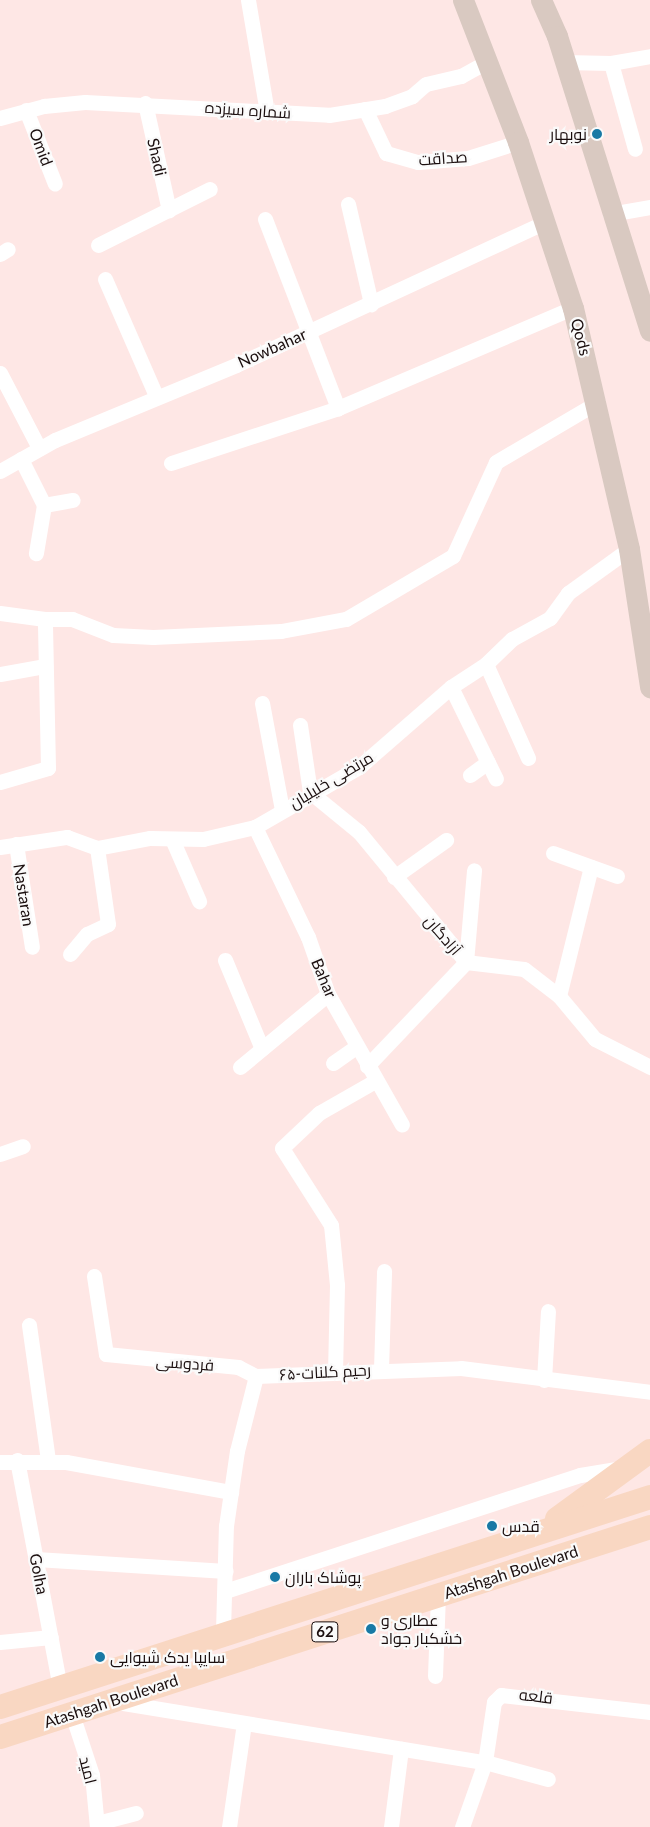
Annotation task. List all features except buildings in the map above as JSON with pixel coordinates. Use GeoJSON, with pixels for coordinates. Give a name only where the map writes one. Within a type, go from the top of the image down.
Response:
{"type":"FeatureCollection","features":[{"type":"Feature","properties":{"kind":"main road","name":"Qods"},"geometry":{"type":"LineString","coordinates":[[463,0],[518,142],[573,308],[598,402],[629,549],[650,687]]}},
{"type":"Feature","properties":{"kind":"main road"},"geometry":{"type":"LineString","coordinates":[[541,0],[564,62],[610,214],[648,318]]}},
{"type":"Feature","properties":{"kind":"main road"},"geometry":{"type":"LineString","coordinates":[[536,1533],[642,1458]]}},
{"type":"Feature","properties":{"kind":"main road","name":"Atashgah Boulevard"},"geometry":{"type":"LineString","coordinates":[[0,1707],[223,1631],[650,1497]]}},
{"type":"Feature","properties":{"kind":"main road","name":"Atashgah Boulevard"},"geometry":{"type":"LineString","coordinates":[[0,1737],[650,1527]]}},
{"type":"Feature","properties":{"kind":"street"},"geometry":{"type":"LineString","coordinates":[[248,0],[268,112]]}},
{"type":"Feature","properties":{"kind":"street"},"geometry":{"type":"LineString","coordinates":[[564,62],[612,62],[650,56]]}},
{"type":"Feature","properties":{"kind":"street","name":"شماره سیزده"},"geometry":{"type":"LineString","coordinates":[[0,118],[26,110],[85,102],[145,103],[329,115],[365,109],[412,96],[426,84],[461,76],[488,61]]}},
{"type":"Feature","properties":{"kind":"street"},"geometry":{"type":"LineString","coordinates":[[612,62],[635,150]]}},
{"type":"Feature","properties":{"kind":"street","name":"Shadi"},"geometry":{"type":"LineString","coordinates":[[145,103],[169,210]]}},
{"type":"Feature","properties":{"kind":"street","name":"صداقت"},"geometry":{"type":"LineString","coordinates":[[365,109],[386,153],[418,162],[468,158],[518,142]]}},
{"type":"Feature","properties":{"kind":"street","name":"Omid"},"geometry":{"type":"LineString","coordinates":[[26,110],[55,184]]}},
{"type":"Feature","properties":{"kind":"street"},"geometry":{"type":"LineString","coordinates":[[98,245],[210,189]]}},
{"type":"Feature","properties":{"kind":"street"},"geometry":{"type":"LineString","coordinates":[[348,204],[371,304]]}},
{"type":"Feature","properties":{"kind":"street"},"geometry":{"type":"LineString","coordinates":[[610,214],[650,207]]}},
{"type":"Feature","properties":{"kind":"street"},"geometry":{"type":"LineString","coordinates":[[265,219],[307,332],[338,408]]}},
{"type":"Feature","properties":{"kind":"street","name":"Nowbahar"},"geometry":{"type":"LineString","coordinates":[[0,471],[39,448],[371,304],[544,223]]}},
{"type":"Feature","properties":{"kind":"street"},"geometry":{"type":"LineString","coordinates":[[105,279],[156,396]]}},
{"type":"Feature","properties":{"kind":"street"},"geometry":{"type":"LineString","coordinates":[[171,463],[338,408],[573,308]]}},
{"type":"Feature","properties":{"kind":"street"},"geometry":{"type":"LineString","coordinates":[[0,373],[39,448]]}},
{"type":"Feature","properties":{"kind":"street"},"geometry":{"type":"LineString","coordinates":[[0,613],[45,619],[72,619],[113,635],[153,637],[281,631],[346,619],[454,556],[496,462],[598,402]]}},
{"type":"Feature","properties":{"kind":"street"},"geometry":{"type":"LineString","coordinates":[[21,459],[44,505],[36,553]]}},
{"type":"Feature","properties":{"kind":"street"},"geometry":{"type":"LineString","coordinates":[[44,505],[73,500]]}},
{"type":"Feature","properties":{"kind":"street","name":"مرتضی خلیلیان"},"geometry":{"type":"LineString","coordinates":[[0,847],[67,836],[98,848],[172,839],[203,839],[255,827],[310,792],[359,767],[452,687],[486,664],[512,639],[550,618],[568,593],[629,549]]}},
{"type":"Feature","properties":{"kind":"street"},"geometry":{"type":"LineString","coordinates":[[0,782],[48,768],[45,619]]}},
{"type":"Feature","properties":{"kind":"street"},"geometry":{"type":"LineString","coordinates":[[486,664],[528,758]]}},
{"type":"Feature","properties":{"kind":"street"},"geometry":{"type":"LineString","coordinates":[[0,674],[45,666]]}},
{"type":"Feature","properties":{"kind":"street"},"geometry":{"type":"LineString","coordinates":[[452,687],[496,778]]}},
{"type":"Feature","properties":{"kind":"street"},"geometry":{"type":"LineString","coordinates":[[262,703],[282,810]]}},
{"type":"Feature","properties":{"kind":"street"},"geometry":{"type":"LineString","coordinates":[[300,725],[310,792]]}},
{"type":"Feature","properties":{"kind":"street"},"geometry":{"type":"LineString","coordinates":[[470,774],[488,762]]}},
{"type":"Feature","properties":{"kind":"street","name":"آزادگان"},"geometry":{"type":"LineString","coordinates":[[310,792],[359,832],[394,877],[466,962],[524,969],[559,996],[595,1039],[650,1067]]}},
{"type":"Feature","properties":{"kind":"street","name":"Bahar"},"geometry":{"type":"LineString","coordinates":[[255,827],[308,937],[328,994],[375,1081],[402,1125]]}},
{"type":"Feature","properties":{"kind":"street"},"geometry":{"type":"LineString","coordinates":[[172,839],[199,901]]}},
{"type":"Feature","properties":{"kind":"street"},"geometry":{"type":"LineString","coordinates":[[394,877],[446,840]]}},
{"type":"Feature","properties":{"kind":"street","name":"Nastaran"},"geometry":{"type":"LineString","coordinates":[[16,844],[32,947]]}},
{"type":"Feature","properties":{"kind":"street"},"geometry":{"type":"LineString","coordinates":[[70,954],[86,934],[108,924],[98,848]]}},
{"type":"Feature","properties":{"kind":"street"},"geometry":{"type":"LineString","coordinates":[[553,853],[617,876]]}},
{"type":"Feature","properties":{"kind":"street"},"geometry":{"type":"LineString","coordinates":[[559,996],[592,867]]}},
{"type":"Feature","properties":{"kind":"street"},"geometry":{"type":"LineString","coordinates":[[367,1066],[466,962],[474,870]]}},
{"type":"Feature","properties":{"kind":"street"},"geometry":{"type":"LineString","coordinates":[[226,960],[262,1049]]}},
{"type":"Feature","properties":{"kind":"street"},"geometry":{"type":"LineString","coordinates":[[240,1067],[328,994]]}},
{"type":"Feature","properties":{"kind":"street"},"geometry":{"type":"LineString","coordinates":[[333,1063],[356,1047]]}},
{"type":"Feature","properties":{"kind":"street"},"geometry":{"type":"LineString","coordinates":[[335,1373],[337,1285],[332,1225],[282,1148],[319,1113],[375,1081]]}},
{"type":"Feature","properties":{"kind":"street"},"geometry":{"type":"LineString","coordinates":[[0,1154],[23,1146]]}},
{"type":"Feature","properties":{"kind":"street"},"geometry":{"type":"LineString","coordinates":[[381,1369],[384,1271]]}},
{"type":"Feature","properties":{"kind":"street","name":"فردوسی"},"geometry":{"type":"LineString","coordinates":[[94,1276],[104,1350],[112,1357],[238,1367],[256,1376]]}},
{"type":"Feature","properties":{"kind":"street"},"geometry":{"type":"LineString","coordinates":[[544,1380],[548,1311]]}},
{"type":"Feature","properties":{"kind":"street"},"geometry":{"type":"LineString","coordinates":[[29,1325],[48,1461]]}},
{"type":"Feature","properties":{"kind":"street","name":"۶۵-رحیم کلنات"},"geometry":{"type":"LineString","coordinates":[[223,1631],[231,1492],[256,1376],[381,1369],[461,1368],[650,1392]]}},
{"type":"Feature","properties":{"kind":"street"},"geometry":{"type":"LineString","coordinates":[[225,1591],[580,1475],[642,1458]]}},
{"type":"Feature","properties":{"kind":"street"},"geometry":{"type":"LineString","coordinates":[[0,1462],[17,1460],[48,1461],[127,1470],[231,1492]]}},
{"type":"Feature","properties":{"kind":"street","name":"Golha"},"geometry":{"type":"LineString","coordinates":[[17,1460],[60,1687]]}},
{"type":"Feature","properties":{"kind":"street"},"geometry":{"type":"LineString","coordinates":[[36,1559],[226,1571]]}},
{"type":"Feature","properties":{"kind":"street"},"geometry":{"type":"LineString","coordinates":[[435,1676],[438,1596]]}},
{"type":"Feature","properties":{"kind":"street"},"geometry":{"type":"LineString","coordinates":[[0,1642],[51,1637]]}},
{"type":"Feature","properties":{"kind":"street","name":"قلعه"},"geometry":{"type":"LineString","coordinates":[[462,1827],[485,1762],[494,1702],[501,1695],[650,1712]]}},
{"type":"Feature","properties":{"kind":"street"},"geometry":{"type":"LineString","coordinates":[[111,1702],[485,1762],[548,1780]]}},
{"type":"Feature","properties":{"kind":"street","name":"امید"},"geometry":{"type":"LineString","coordinates":[[72,1714],[92,1776],[97,1825]]}},
{"type":"Feature","properties":{"kind":"street"},"geometry":{"type":"LineString","coordinates":[[229,1827],[244,1723]]}},
{"type":"Feature","properties":{"kind":"street"},"geometry":{"type":"LineString","coordinates":[[392,1827],[401,1749]]}},
{"type":"Feature","properties":{"kind":"street"},"geometry":{"type":"LineString","coordinates":[[97,1825],[136,1814]]}},
{"type":"Feature","properties":{"kind":"place","name":"نوبهار"},"geometry":{"type":"Point","coordinates":[597,134]}},
{"type":"Feature","properties":{"kind":"place","name":"قدس"},"geometry":{"type":"Point","coordinates":[492,1526]}},
{"type":"Feature","properties":{"kind":"place","name":"پوشاک باران"},"geometry":{"type":"Point","coordinates":[275,1577]}},
{"type":"Feature","properties":{"kind":"place","name":"عطاری و خشکبار جواد"},"geometry":{"type":"Point","coordinates":[371,1629]}},
{"type":"Feature","properties":{"kind":"place","name":"سایپا یدک شیوایی"},"geometry":{"type":"Point","coordinates":[100,1657]}}]}
